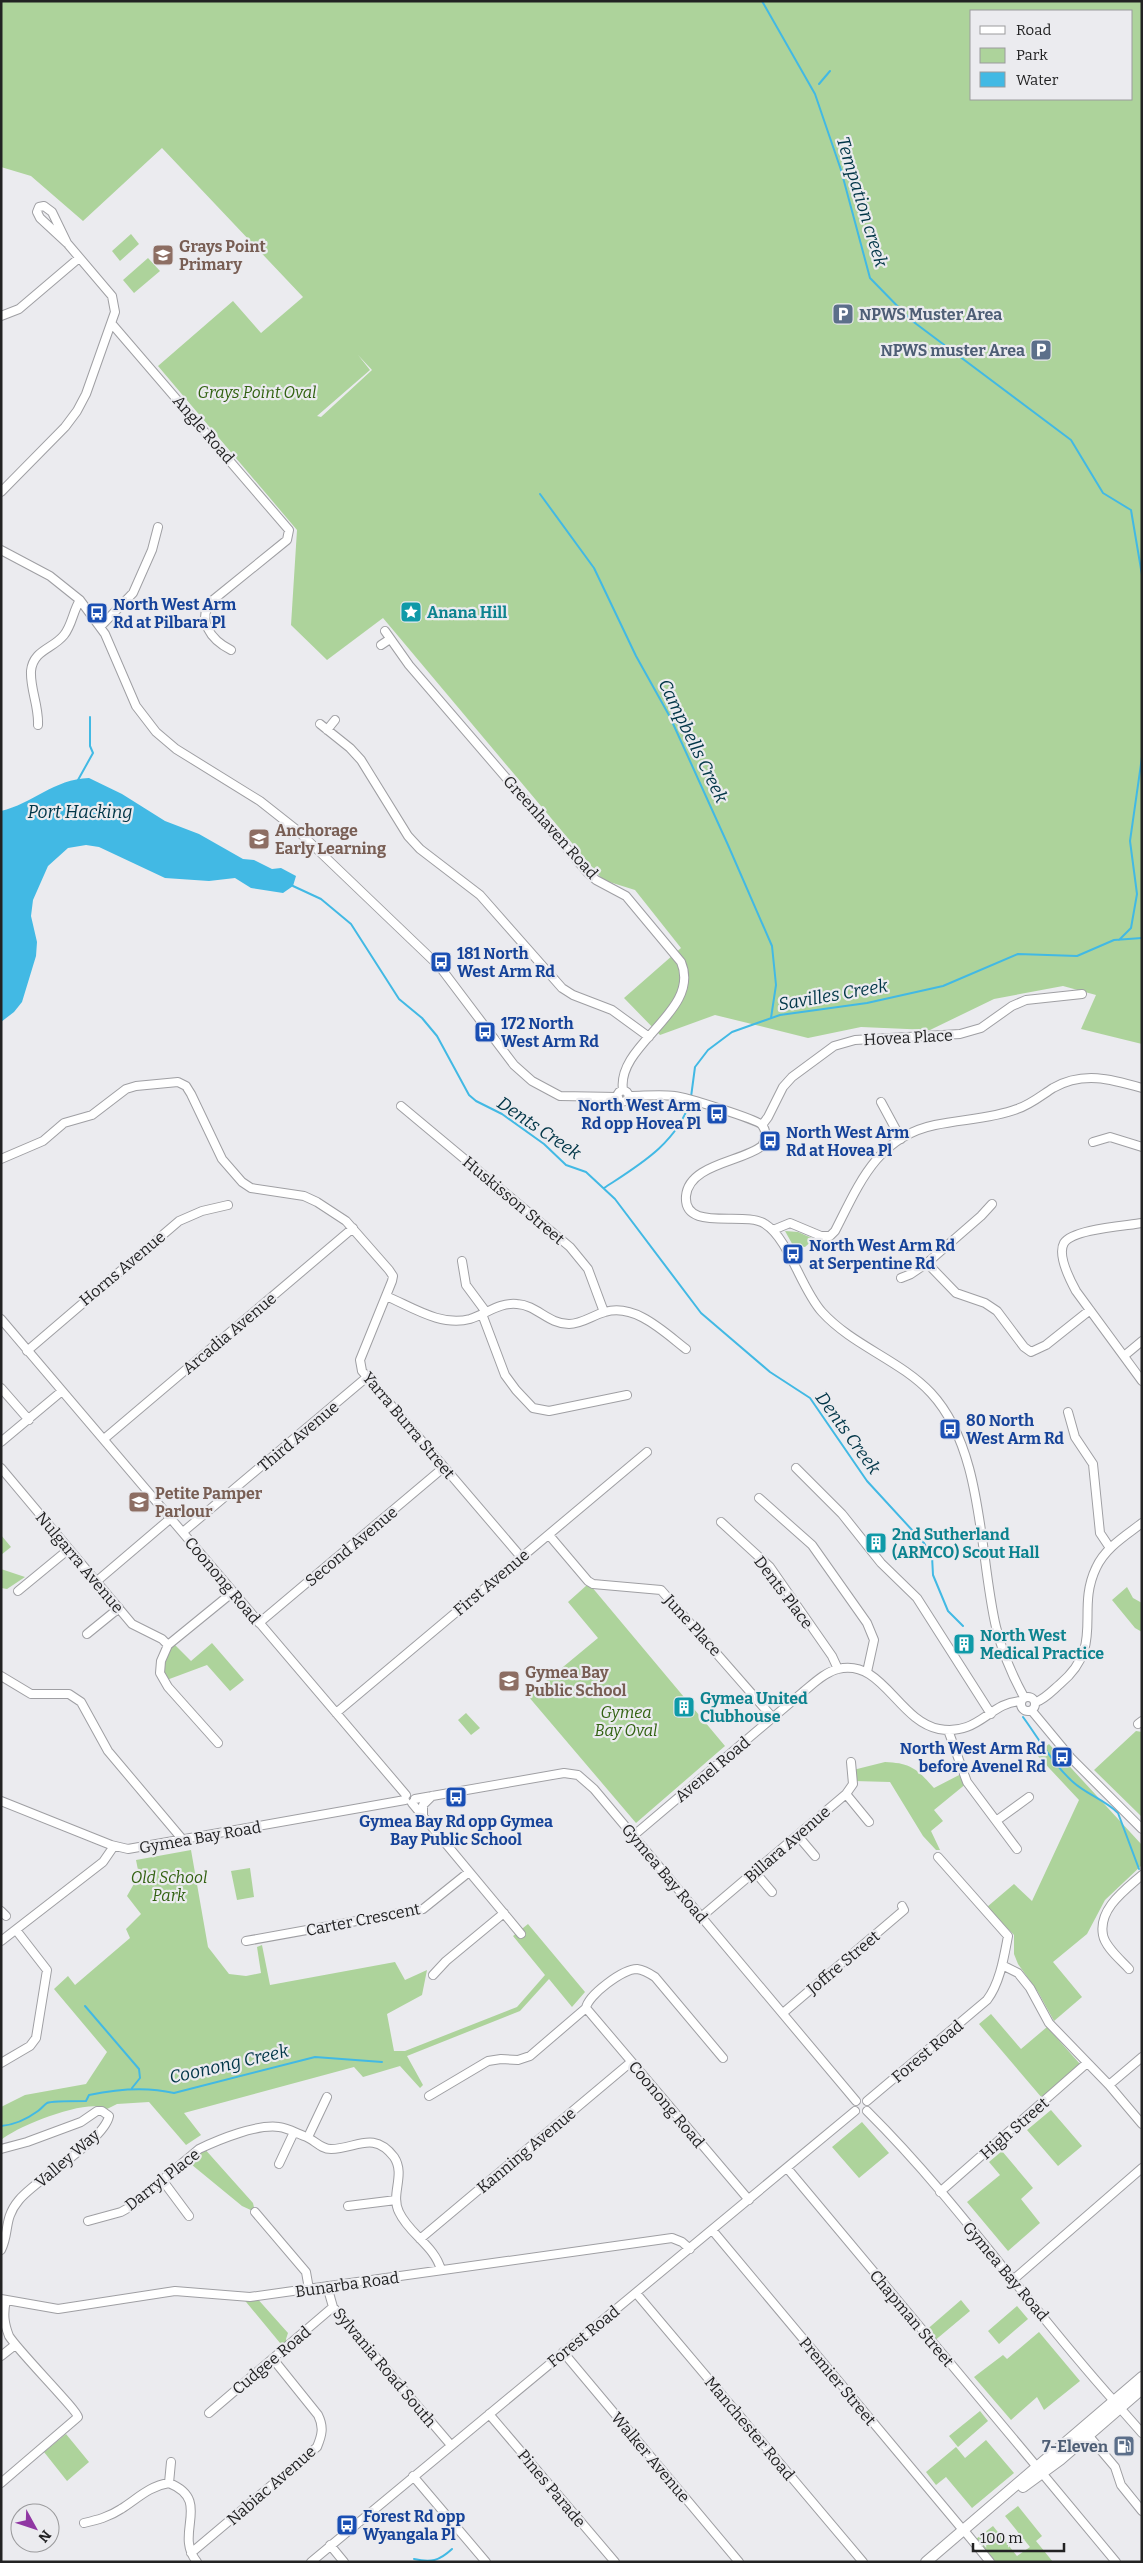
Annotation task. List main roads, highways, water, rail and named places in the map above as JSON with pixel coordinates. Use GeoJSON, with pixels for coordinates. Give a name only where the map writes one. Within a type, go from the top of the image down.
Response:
{"type":"FeatureCollection","features":[{"type":"Feature","properties":{"kind":"main road"},"geometry":{"type":"LineString","coordinates":[[1039,2470],[1088,2435],[1142,2377]]}},
{"type":"Feature","properties":{"kind":"main road"},"geometry":{"type":"LineString","coordinates":[[926,2562],[965,2532],[1117,2404],[1142,2389]]}},
{"type":"Feature","properties":{"kind":"main road"},"geometry":{"type":"LineString","coordinates":[[935,2562],[965,2532]]}},
{"type":"Feature","properties":{"kind":"water","name":"Port Hacking"},"geometry":{"type":"Polygon","coordinates":[[[89,778],[122,794],[165,821],[199,834],[243,859],[254,860],[272,869],[281,868],[296,876],[293,886],[283,893],[251,888],[235,878],[209,881],[165,878],[99,847],[86,845],[68,848],[48,866],[33,900],[31,916],[37,942],[36,956],[22,1002],[14,1012],[1,1022],[1,811],[12,808],[54,787],[76,779],[89,778]]]}},
{"type":"Feature","properties":{"kind":"waterway","name":"Tempation creek"},"geometry":{"type":"LineString","coordinates":[[762,1],[815,94],[841,170],[870,278],[911,320],[1071,440],[1103,493],[1131,510],[1142,575]]}},
{"type":"Feature","properties":{"kind":"waterway"},"geometry":{"type":"LineString","coordinates":[[819,84],[830,71]]}},
{"type":"Feature","properties":{"kind":"waterway","name":"Campbells Creek"},"geometry":{"type":"LineString","coordinates":[[540,494],[594,568],[636,656],[670,717],[728,845],[772,946],[776,985],[771,1018]]}},
{"type":"Feature","properties":{"kind":"waterway"},"geometry":{"type":"LineString","coordinates":[[78,780],[93,753],[90,746],[90,717]]}},
{"type":"Feature","properties":{"kind":"waterway","name":"Tempation creek"},"geometry":{"type":"LineString","coordinates":[[1119,940],[1131,928],[1137,894],[1130,841],[1142,757]]}},
{"type":"Feature","properties":{"kind":"waterway","name":"Dents Creek"},"geometry":{"type":"LineString","coordinates":[[293,886],[321,899],[351,924],[399,999],[422,1018],[437,1036],[469,1095],[476,1101],[502,1114],[544,1144],[566,1165],[586,1172],[615,1199],[701,1313],[770,1372],[810,1398],[867,1481],[924,1543],[932,1556],[933,1575],[948,1611],[963,1626]]}},
{"type":"Feature","properties":{"kind":"waterway","name":"Savilles Creek"},"geometry":{"type":"LineString","coordinates":[[691,1097],[695,1067],[708,1050],[732,1032],[780,1015],[867,1003],[943,986],[1018,954],[1077,956],[1114,940],[1142,938]]}},
{"type":"Feature","properties":{"kind":"waterway","name":"Savilles Creek"},"geometry":{"type":"LineString","coordinates":[[604,1188],[643,1162],[666,1142],[684,1117],[690,1102]]}},
{"type":"Feature","properties":{"kind":"waterway","name":"Dents Creek"},"geometry":{"type":"LineString","coordinates":[[1023,1717],[1066,1775],[1078,1786],[1118,1813],[1139,1869]]}},
{"type":"Feature","properties":{"kind":"waterway"},"geometry":{"type":"LineString","coordinates":[[85,2006],[139,2069],[140,2078],[132,2088]]}},
{"type":"Feature","properties":{"kind":"waterway","name":"Coonong Creek"},"geometry":{"type":"LineString","coordinates":[[1,2126],[25,2119],[47,2103],[86,2101],[89,2095],[100,2093],[142,2089],[174,2093],[315,2057],[382,2062]]}},
{"type":"Feature","properties":{"kind":"waterway"},"geometry":{"type":"LineString","coordinates":[[414,2559],[434,2560],[452,2549]]}},
{"type":"Feature","properties":{"kind":"place","name":"Grays Point Primary"},"geometry":{"type":"Point","coordinates":[163,255]}},
{"type":"Feature","properties":{"kind":"place","name":"NPWS Muster Area"},"geometry":{"type":"Point","coordinates":[843,314]}},
{"type":"Feature","properties":{"kind":"place","name":"NPWS muster Area"},"geometry":{"type":"Point","coordinates":[1041,350]}},
{"type":"Feature","properties":{"kind":"place","name":"Anana Hill"},"geometry":{"type":"Point","coordinates":[411,612]}},
{"type":"Feature","properties":{"kind":"place","name":"North West Arm Rd at Pilbara Pl"},"geometry":{"type":"Point","coordinates":[97,613]}},
{"type":"Feature","properties":{"kind":"place","name":"Anchorage Early Learning"},"geometry":{"type":"Point","coordinates":[259,839]}},
{"type":"Feature","properties":{"kind":"place","name":"181 North West Arm Rd"},"geometry":{"type":"Point","coordinates":[441,962]}},
{"type":"Feature","properties":{"kind":"place","name":"172 North West Arm Rd"},"geometry":{"type":"Point","coordinates":[485,1032]}},
{"type":"Feature","properties":{"kind":"place","name":"North West Arm Rd opp Hovea Pl"},"geometry":{"type":"Point","coordinates":[717,1114]}},
{"type":"Feature","properties":{"kind":"place","name":"North West Arm Rd at Hovea Pl"},"geometry":{"type":"Point","coordinates":[770,1141]}},
{"type":"Feature","properties":{"kind":"place","name":"North West Arm Rd at Serpentine Rd"},"geometry":{"type":"Point","coordinates":[793,1254]}},
{"type":"Feature","properties":{"kind":"place","name":"80 North West Arm Rd"},"geometry":{"type":"Point","coordinates":[950,1429]}},
{"type":"Feature","properties":{"kind":"place","name":"Petite Pamper Parlour"},"geometry":{"type":"Point","coordinates":[139,1502]}},
{"type":"Feature","properties":{"kind":"place","name":"2nd Sutherland (ARMCO) Scout Hall"},"geometry":{"type":"Point","coordinates":[876,1543]}},
{"type":"Feature","properties":{"kind":"place","name":"North West Medical Practice"},"geometry":{"type":"Point","coordinates":[964,1644]}},
{"type":"Feature","properties":{"kind":"place","name":"Gymea Bay Public School"},"geometry":{"type":"Point","coordinates":[509,1681]}},
{"type":"Feature","properties":{"kind":"place","name":"Gymea United Clubhouse"},"geometry":{"type":"Point","coordinates":[684,1707]}},
{"type":"Feature","properties":{"kind":"place","name":"North West Arm Rd before Avenel Rd"},"geometry":{"type":"Point","coordinates":[1062,1757]}},
{"type":"Feature","properties":{"kind":"place","name":"Gymea Bay Rd opp Gymea Bay Public School"},"geometry":{"type":"Point","coordinates":[456,1797]}},
{"type":"Feature","properties":{"kind":"place","name":"7-Eleven"},"geometry":{"type":"Point","coordinates":[1124,2446]}},
{"type":"Feature","properties":{"kind":"place","name":"Forest Rd opp Wyangala Pl"},"geometry":{"type":"Point","coordinates":[347,2525]}},
{"type":"Feature","properties":{"kind":"park label","name":"Grays Point Oval"},"geometry":{"type":"Point","coordinates":[257,392]}},
{"type":"Feature","properties":{"kind":"park label","name":"Gymea Bay Oval"},"geometry":{"type":"Point","coordinates":[626,1721]}},
{"type":"Feature","properties":{"kind":"park label","name":"Old School Park"},"geometry":{"type":"Point","coordinates":[169,1886]}}]}
